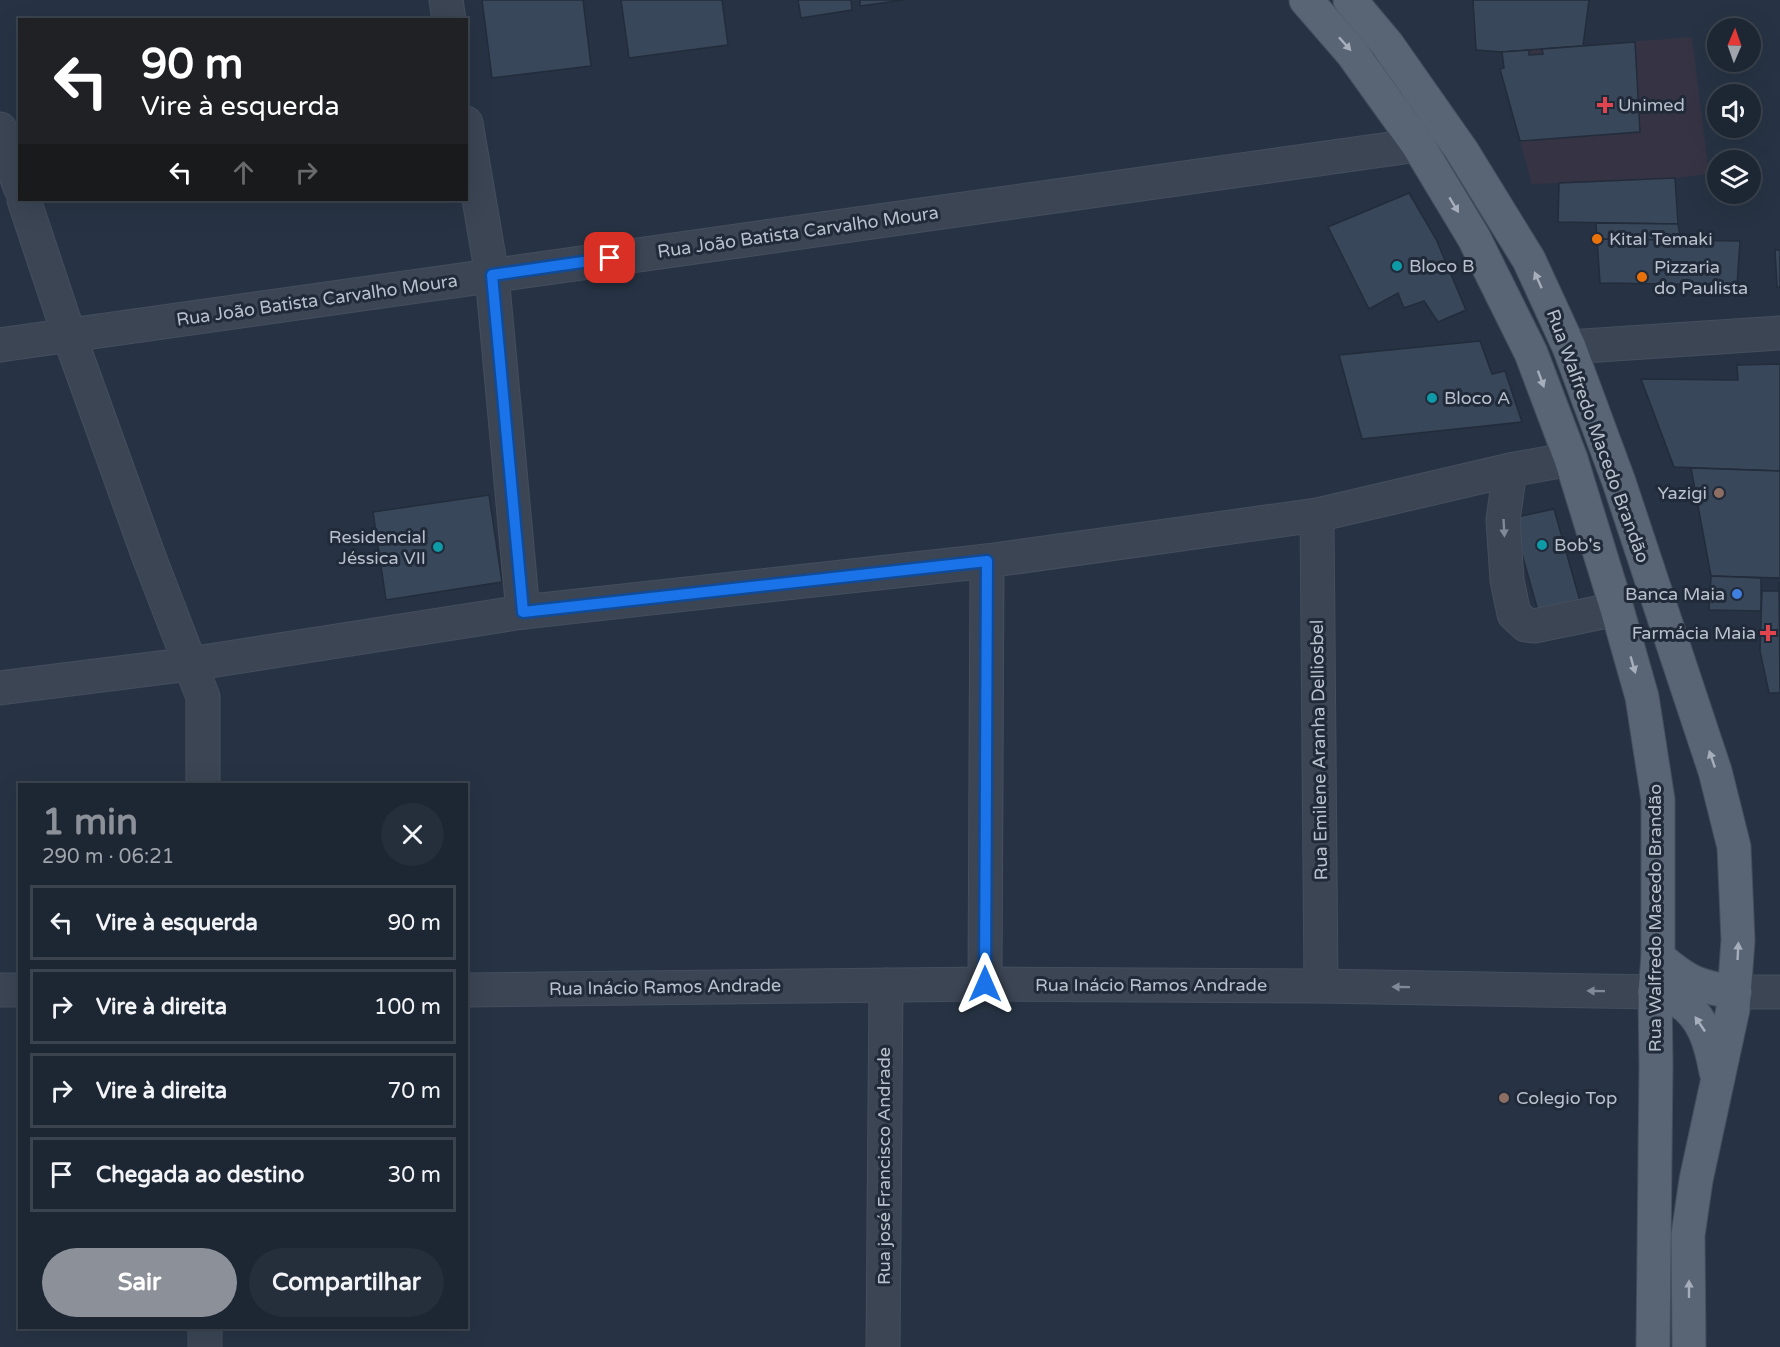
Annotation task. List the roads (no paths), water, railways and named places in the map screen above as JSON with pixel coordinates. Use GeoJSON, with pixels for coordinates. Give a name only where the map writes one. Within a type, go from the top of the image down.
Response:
{"type":"FeatureCollection","features":[{"type":"Feature","properties":{"kind":"main road","name":"Rua Walfredo Macedo Brandão"},"geometry":{"type":"LineString","coordinates":[[1306,0],[1352,53],[1418,145],[1474,238],[1531,353],[1571,459],[1642,697],[1658,800],[1653,1347]]}},
{"type":"Feature","properties":{"kind":"main road","name":"Rua Walfredo Macedo Brandão"},"geometry":{"type":"LineString","coordinates":[[1350,0],[1387,44],[1462,151],[1529,260],[1569,348],[1619,482],[1715,771],[1734,847],[1738,940],[1733,1009],[1696,1180],[1688,1235],[1689,1347]]}},
{"type":"Feature","properties":{"kind":"main road"},"geometry":{"type":"LineString","coordinates":[[1658,957],[1682,978],[1710,989],[1735,992]]}},
{"type":"Feature","properties":{"kind":"main road"},"geometry":{"type":"LineString","coordinates":[[1655,992],[1678,1001],[1698,1019],[1710,1041],[1717,1077]]}},
{"type":"Feature","properties":{"kind":"street"},"geometry":{"type":"LineString","coordinates":[[446,0],[450,18]]}},
{"type":"Feature","properties":{"kind":"street"},"geometry":{"type":"LineString","coordinates":[[0,129],[18,181]]}},
{"type":"Feature","properties":{"kind":"street"},"geometry":{"type":"LineString","coordinates":[[468,135],[492,275],[523,612]]}},
{"type":"Feature","properties":{"kind":"street","name":"Rua João Batista Carvalho Moura"},"geometry":{"type":"LineString","coordinates":[[0,345],[1418,145]]}},
{"type":"Feature","properties":{"kind":"street"},"geometry":{"type":"LineString","coordinates":[[24,201],[69,335],[203,697],[203,783]]}},
{"type":"Feature","properties":{"kind":"street"},"geometry":{"type":"LineString","coordinates":[[1569,348],[1780,333]]}},
{"type":"Feature","properties":{"kind":"street"},"geometry":{"type":"LineString","coordinates":[[0,688],[190,664],[523,612],[987,561],[1317,515],[1510,470],[1571,459]]}},
{"type":"Feature","properties":{"kind":"street"},"geometry":{"type":"LineString","coordinates":[[1510,470],[1503,520],[1507,580],[1514,614],[1526,625],[1534,626],[1617,609]]}},
{"type":"Feature","properties":{"kind":"street","name":"Rua Emilene Aranha Delliosbel"},"geometry":{"type":"LineString","coordinates":[[1317,515],[1321,986]]}},
{"type":"Feature","properties":{"kind":"street"},"geometry":{"type":"LineString","coordinates":[[985,984],[987,561]]}},
{"type":"Feature","properties":{"kind":"street","name":"Rua josé Francisco Andrade"},"geometry":{"type":"LineString","coordinates":[[883,1347],[886,984]]}},
{"type":"Feature","properties":{"kind":"street","name":"Rua Inácio Ramos Andrade"},"geometry":{"type":"LineString","coordinates":[[468,990],[985,984],[1321,986],[1655,992]]}},
{"type":"Feature","properties":{"kind":"street"},"geometry":{"type":"LineString","coordinates":[[0,990],[18,990]]}},
{"type":"Feature","properties":{"kind":"street"},"geometry":{"type":"LineString","coordinates":[[1735,992],[1780,992]]}},
{"type":"Feature","properties":{"kind":"street"},"geometry":{"type":"LineString","coordinates":[[205,1329],[205,1347]]}},
{"type":"Feature","properties":{"kind":"place","name":"Unimed"},"geometry":{"type":"Point","coordinates":[1605,105]}},
{"type":"Feature","properties":{"kind":"place","name":"Kital Temaki"},"geometry":{"type":"Point","coordinates":[1597,239]}},
{"type":"Feature","properties":{"kind":"place","name":"Bloco B"},"geometry":{"type":"Point","coordinates":[1397,266]}},
{"type":"Feature","properties":{"kind":"place","name":"Pizzaria do Paulista"},"geometry":{"type":"Point","coordinates":[1642,277]}},
{"type":"Feature","properties":{"kind":"place","name":"Bloco A"},"geometry":{"type":"Point","coordinates":[1432,398]}},
{"type":"Feature","properties":{"kind":"place","name":"Yazigi"},"geometry":{"type":"Point","coordinates":[1719,493]}},
{"type":"Feature","properties":{"kind":"place","name":"Bob's"},"geometry":{"type":"Point","coordinates":[1542,545]}},
{"type":"Feature","properties":{"kind":"place","name":"Residencial Jéssica VII"},"geometry":{"type":"Point","coordinates":[438,547]}},
{"type":"Feature","properties":{"kind":"place","name":"Banca Maia"},"geometry":{"type":"Point","coordinates":[1737,594]}},
{"type":"Feature","properties":{"kind":"place","name":"Farmácia Maia"},"geometry":{"type":"Point","coordinates":[1768,633]}},
{"type":"Feature","properties":{"kind":"place","name":"Colegio Top"},"geometry":{"type":"Point","coordinates":[1504,1098]}}]}
